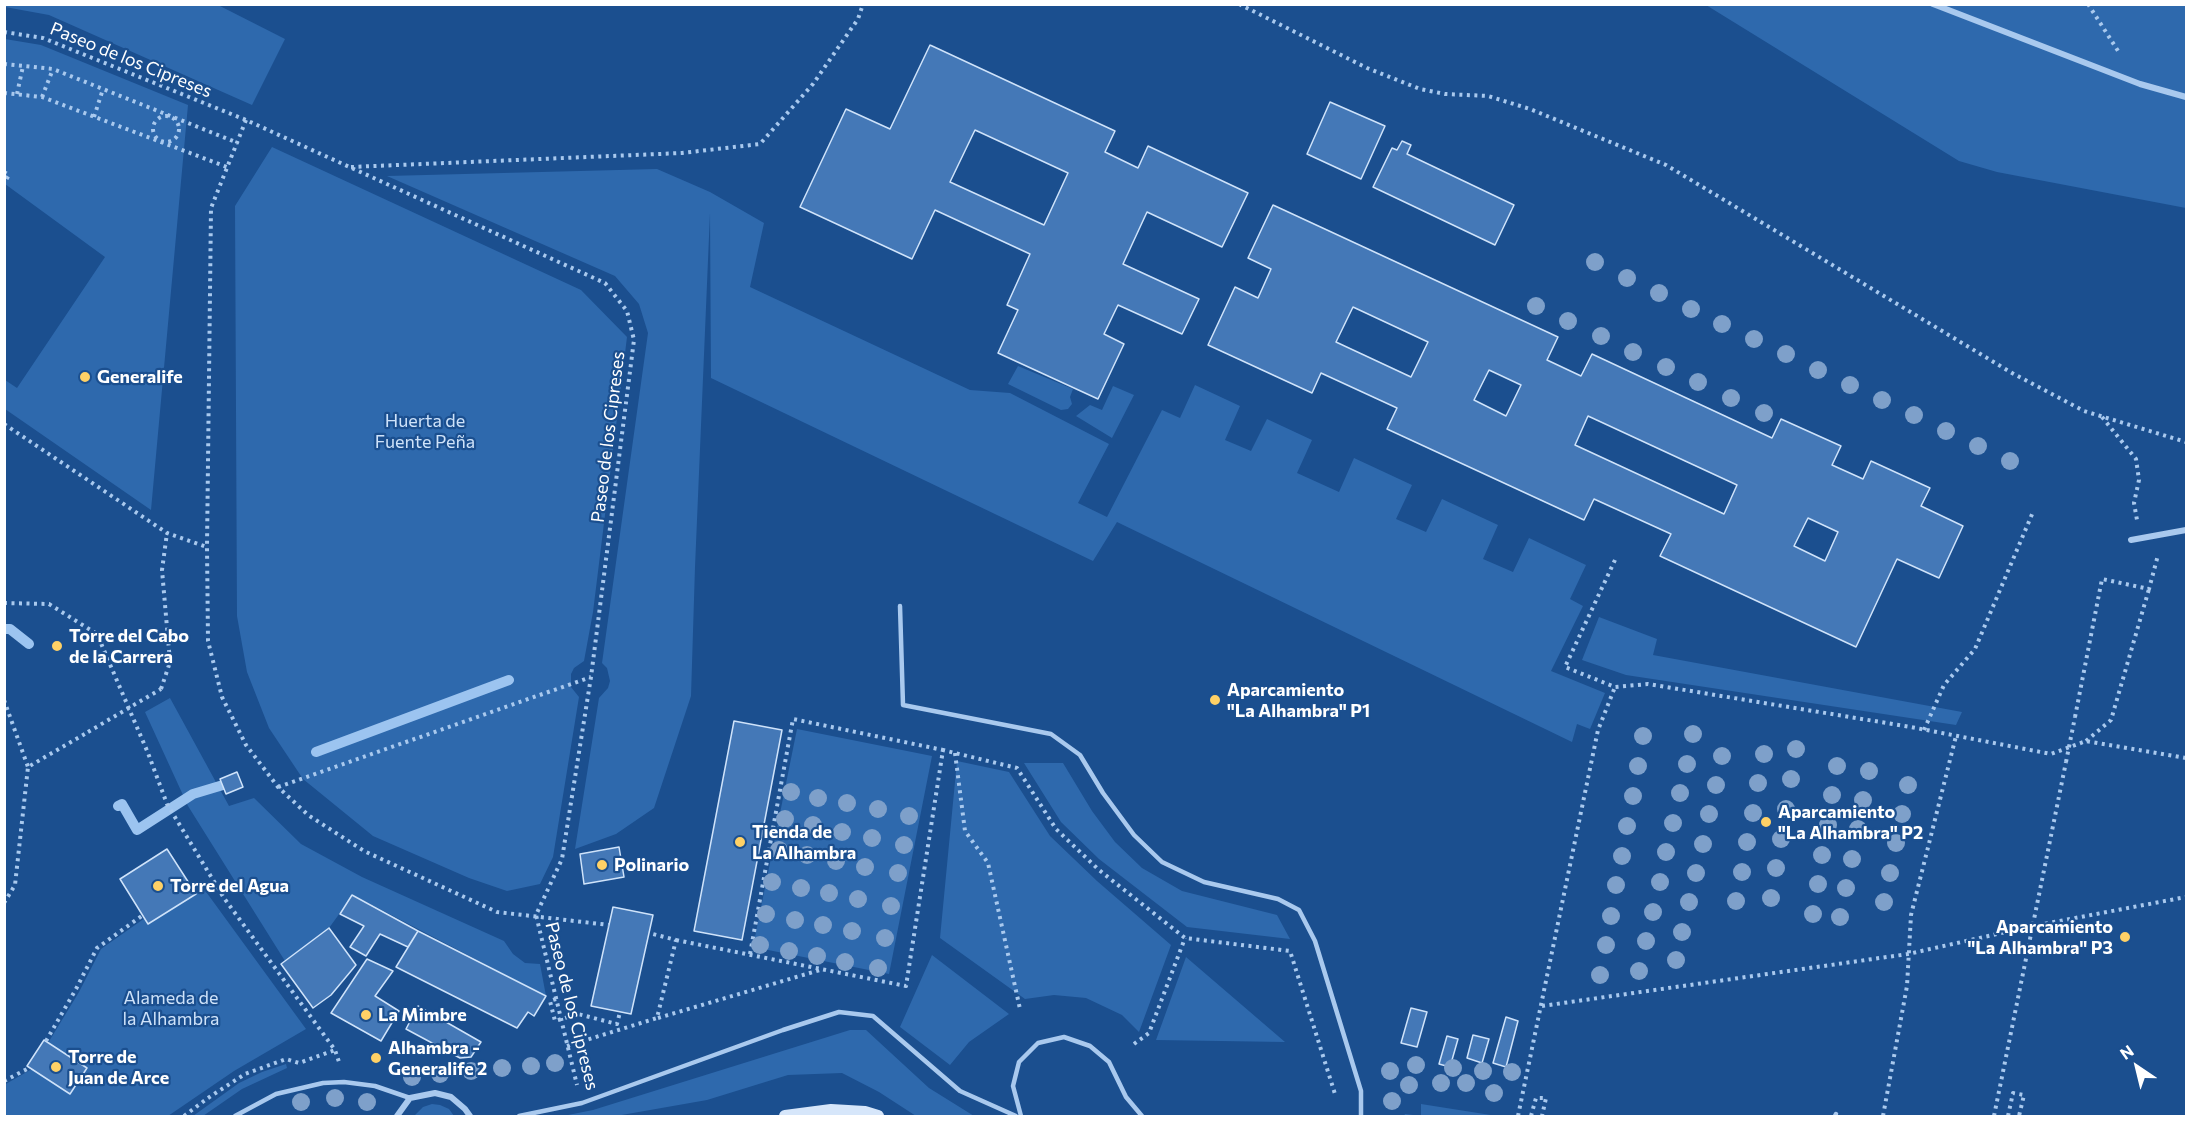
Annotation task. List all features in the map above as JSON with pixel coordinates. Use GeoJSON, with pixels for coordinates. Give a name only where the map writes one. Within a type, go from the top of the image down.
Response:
{"type":"FeatureCollection","features":[{"type":"Feature","properties":{"kind":"street"},"geometry":{"type":"LineString","coordinates":[[1933,4],[2140,84],[2187,97]]}},
{"type":"Feature","properties":{"kind":"street"},"geometry":{"type":"LineString","coordinates":[[2131,540],[2187,530]]}},
{"type":"Feature","properties":{"kind":"street"},"geometry":{"type":"LineString","coordinates":[[397,1116],[410,1098],[435,1093],[452,1097],[470,1116]]}},
{"type":"Feature","properties":{"kind":"street"},"geometry":{"type":"LineString","coordinates":[[784,1116],[831,1110],[866,1112],[878,1116]]}},
{"type":"Feature","properties":{"kind":"lane"},"geometry":{"type":"LineString","coordinates":[[900,606],[903,705],[1051,734],[1080,755],[1103,793],[1134,835],[1162,862],[1204,882],[1278,898],[1299,910],[1315,941],[1361,1091],[1360,1116]]}},
{"type":"Feature","properties":{"kind":"lane"},"geometry":{"type":"LineString","coordinates":[[519,1116],[582,1103],[839,1012],[873,1016],[960,1091],[1016,1116]]}},
{"type":"Feature","properties":{"kind":"lane"},"geometry":{"type":"LineString","coordinates":[[1021,1116],[1013,1086],[1019,1062],[1038,1043],[1064,1037],[1090,1046],[1109,1062],[1126,1097],[1142,1116]]}},
{"type":"Feature","properties":{"kind":"lane"},"geometry":{"type":"LineString","coordinates":[[239,1115],[276,1094],[323,1083],[344,1082],[375,1086],[410,1098]]}},
{"type":"Feature","properties":{"kind":"path"},"geometry":{"type":"LineString","coordinates":[[348,167],[682,153],[760,144],[813,84],[858,19],[863,4]]}},
{"type":"Feature","properties":{"kind":"path"},"geometry":{"type":"LineString","coordinates":[[1239,4],[1367,68],[1420,89],[1445,94],[1488,96],[1530,109],[1666,165],[2012,373],[2084,411],[2187,442]]}},
{"type":"Feature","properties":{"kind":"path"},"geometry":{"type":"LineString","coordinates":[[2088,4],[2140,84]]}},
{"type":"Feature","properties":{"kind":"path","name":"Paseo de los Cipreses"},"geometry":{"type":"LineString","coordinates":[[4,32],[43,38],[246,120],[605,283],[627,311],[634,340],[591,677],[562,859],[536,915],[582,1103]]}},
{"type":"Feature","properties":{"kind":"path"},"geometry":{"type":"LineString","coordinates":[[4,64],[53,69],[238,143]]}},
{"type":"Feature","properties":{"kind":"path"},"geometry":{"type":"LineString","coordinates":[[17,94],[23,66]]}},
{"type":"Feature","properties":{"kind":"path"},"geometry":{"type":"LineString","coordinates":[[42,97],[53,69]]}},
{"type":"Feature","properties":{"kind":"path"},"geometry":{"type":"LineString","coordinates":[[94,117],[103,89]]}},
{"type":"Feature","properties":{"kind":"path"},"geometry":{"type":"LineString","coordinates":[[4,93],[42,97],[227,167]]}},
{"type":"Feature","properties":{"kind":"path"},"geometry":{"type":"LineString","coordinates":[[162,116],[170,116],[177,120],[180,129],[177,137],[170,142],[162,142],[155,137],[152,129],[155,120],[162,116]]}},
{"type":"Feature","properties":{"kind":"path","name":"Paseo de los Cipreses"},"geometry":{"type":"LineString","coordinates":[[246,120],[211,208],[208,641],[222,697],[246,745],[278,787],[308,815],[364,851],[497,912],[536,915]]}},
{"type":"Feature","properties":{"kind":"path"},"geometry":{"type":"LineString","coordinates":[[4,172],[9,176],[4,183]]}},
{"type":"Feature","properties":{"kind":"path"},"geometry":{"type":"LineString","coordinates":[[2102,417],[2136,459],[2139,480],[2134,503],[2140,538]]}},
{"type":"Feature","properties":{"kind":"path"},"geometry":{"type":"LineString","coordinates":[[4,424],[167,533],[207,547]]}},
{"type":"Feature","properties":{"kind":"path"},"geometry":{"type":"LineString","coordinates":[[1924,730],[1944,685],[1975,649],[2033,512]]}},
{"type":"Feature","properties":{"kind":"path"},"geometry":{"type":"LineString","coordinates":[[28,767],[161,689],[170,662],[162,570],[167,533]]}},
{"type":"Feature","properties":{"kind":"path"},"geometry":{"type":"LineString","coordinates":[[1615,560],[1565,667],[1615,687],[1648,684],[1924,730],[2050,754],[2086,741],[2111,720],[2163,534]]}},
{"type":"Feature","properties":{"kind":"path"},"geometry":{"type":"LineString","coordinates":[[1994,1116],[2102,579],[2149,589]]}},
{"type":"Feature","properties":{"kind":"path"},"geometry":{"type":"LineString","coordinates":[[4,603],[49,604],[97,634],[148,753],[167,804],[224,898],[336,1050],[344,1082]]}},
{"type":"Feature","properties":{"kind":"path"},"geometry":{"type":"LineString","coordinates":[[278,787],[591,677]]}},
{"type":"Feature","properties":{"kind":"path"},"geometry":{"type":"LineString","coordinates":[[1518,1116],[1598,730],[1615,687]]}},
{"type":"Feature","properties":{"kind":"path"},"geometry":{"type":"LineString","coordinates":[[4,700],[28,767],[15,885],[4,903]]}},
{"type":"Feature","properties":{"kind":"path"},"geometry":{"type":"LineString","coordinates":[[750,955],[793,719],[943,750],[1017,768],[1056,829],[1099,870],[1185,938],[1290,951],[1335,1094]]}},
{"type":"Feature","properties":{"kind":"path"},"geometry":{"type":"LineString","coordinates":[[1883,1116],[1907,986],[1911,915],[1956,736]]}},
{"type":"Feature","properties":{"kind":"path"},"geometry":{"type":"LineString","coordinates":[[2086,741],[2187,758]]}},
{"type":"Feature","properties":{"kind":"path"},"geometry":{"type":"LineString","coordinates":[[649,933],[906,986],[943,750]]}},
{"type":"Feature","properties":{"kind":"path"},"geometry":{"type":"LineString","coordinates":[[955,753],[965,831],[988,863],[1020,1009]]}},
{"type":"Feature","properties":{"kind":"path"},"geometry":{"type":"LineString","coordinates":[[1542,1006],[1908,954],[2032,926],[2187,897]]}},
{"type":"Feature","properties":{"kind":"path"},"geometry":{"type":"LineString","coordinates":[[46,1041],[97,948],[143,915]]}},
{"type":"Feature","properties":{"kind":"path"},"geometry":{"type":"LineString","coordinates":[[536,915],[609,925]]}},
{"type":"Feature","properties":{"kind":"path"},"geometry":{"type":"LineString","coordinates":[[1134,1044],[1149,1033],[1185,938]]}},
{"type":"Feature","properties":{"kind":"path"},"geometry":{"type":"LineString","coordinates":[[657,1018],[676,940]]}},
{"type":"Feature","properties":{"kind":"path"},"geometry":{"type":"LineString","coordinates":[[567,1046],[823,969]]}},
{"type":"Feature","properties":{"kind":"path"},"geometry":{"type":"LineString","coordinates":[[560,1019],[578,1014],[617,1024],[620,1012]]}},
{"type":"Feature","properties":{"kind":"path"},"geometry":{"type":"LineString","coordinates":[[184,1116],[245,1074],[286,1059],[299,1063],[336,1050]]}},
{"type":"Feature","properties":{"kind":"path"},"geometry":{"type":"LineString","coordinates":[[4,1082],[29,1068]]}},
{"type":"Feature","properties":{"kind":"path"},"geometry":{"type":"LineString","coordinates":[[2008,1116],[2013,1093],[2024,1095],[2019,1116]]}},
{"type":"Feature","properties":{"kind":"path"},"geometry":{"type":"LineString","coordinates":[[1531,1116],[1536,1098],[1546,1098],[1542,1116]]}},
{"type":"Feature","properties":{"kind":"green space"},"geometry":{"type":"Polygon","coordinates":[[[4,5],[218,5],[285,39],[252,105],[49,15],[4,5]]]}},
{"type":"Feature","properties":{"kind":"green space"},"geometry":{"type":"Polygon","coordinates":[[[1706,5],[2186,5],[2186,208],[1997,172],[1959,161],[1706,5]]]}},
{"type":"Feature","properties":{"kind":"green space"},"geometry":{"type":"Polygon","coordinates":[[[5,39],[41,45],[188,105],[151,510],[5,409],[5,380],[17,388],[105,257],[5,184],[5,39]]]}},
{"type":"Feature","properties":{"kind":"green space","name":"Huerta de Fuente Peña"},"geometry":{"type":"Polygon","coordinates":[[[272,147],[581,290],[627,337],[593,612],[584,661],[574,668],[571,674],[571,687],[579,697],[553,857],[540,884],[507,891],[469,878],[373,836],[303,779],[269,728],[247,672],[237,616],[235,206],[272,147]]]}},
{"type":"Feature","properties":{"kind":"green space"},"geometry":{"type":"Polygon","coordinates":[[[657,169],[710,192],[764,223],[750,287],[970,390],[1010,393],[1109,444],[1078,503],[1107,517],[1162,410],[1180,418],[1195,385],[1240,406],[1225,440],[1251,451],[1267,419],[1312,440],[1297,473],[1339,492],[1354,458],[1412,485],[1396,519],[1426,532],[1442,499],[1498,525],[1483,559],[1513,572],[1529,538],[1586,565],[1570,599],[1583,606],[1551,671],[1605,693],[1590,729],[1577,724],[1572,742],[1117,522],[1093,561],[711,378],[710,213],[691,696],[654,808],[616,834],[575,849],[599,698],[608,688],[610,681],[607,668],[602,663],[648,333],[639,304],[615,276],[387,176],[657,169]]]}},
{"type":"Feature","properties":{"kind":"green space"},"geometry":{"type":"Polygon","coordinates":[[[1018,366],[1073,389],[1070,397],[1072,404],[1068,409],[1061,410],[1008,384],[1018,366]]]}},
{"type":"Feature","properties":{"kind":"green space"},"geometry":{"type":"Polygon","coordinates":[[[1113,386],[1134,395],[1112,438],[1076,416],[1090,405],[1102,410],[1113,386]]]}},
{"type":"Feature","properties":{"kind":"green space"},"geometry":{"type":"Polygon","coordinates":[[[1599,617],[1657,639],[1653,655],[1962,712],[1956,725],[1626,675],[1582,660],[1599,617]]]}},
{"type":"Feature","properties":{"kind":"green space"},"geometry":{"type":"Polygon","coordinates":[[[170,698],[229,806],[254,798],[301,844],[362,877],[504,941],[513,954],[525,963],[540,964],[546,996],[353,895],[329,928],[285,961],[188,806],[145,712],[170,698]]]}},
{"type":"Feature","properties":{"kind":"green space"},"geometry":{"type":"Polygon","coordinates":[[[797,729],[932,756],[889,974],[753,947],[797,729]]]}},
{"type":"Feature","properties":{"kind":"green space"},"geometry":{"type":"Polygon","coordinates":[[[957,761],[1009,772],[1050,836],[1097,881],[1171,945],[1139,1032],[1122,1015],[1086,998],[1054,995],[1025,999],[940,938],[957,761]]]}},
{"type":"Feature","properties":{"kind":"green space"},"geometry":{"type":"Polygon","coordinates":[[[1024,763],[1063,763],[1092,811],[1115,842],[1142,868],[1182,891],[1277,915],[1290,939],[1187,927],[1099,859],[1061,822],[1024,763]]]}},
{"type":"Feature","properties":{"kind":"green space","name":"Alameda de la Alhambra"},"geometry":{"type":"Polygon","coordinates":[[[204,889],[306,1029],[234,1071],[168,1116],[5,1116],[4,1085],[32,1069],[70,1094],[87,1068],[48,1043],[79,992],[101,949],[145,918],[149,923],[204,889]]]}},
{"type":"Feature","properties":{"kind":"green space"},"geometry":{"type":"Polygon","coordinates":[[[932,955],[1009,1014],[969,1042],[950,1065],[900,1027],[932,955]]]}},
{"type":"Feature","properties":{"kind":"green space"},"geometry":{"type":"Polygon","coordinates":[[[1186,957],[1285,1042],[1156,1040],[1186,957]]]}},
{"type":"Feature","properties":{"kind":"green space"},"geometry":{"type":"Polygon","coordinates":[[[850,1030],[866,1030],[929,1088],[974,1116],[916,1116],[879,1092],[842,1073],[788,1075],[707,1100],[616,1116],[563,1116],[593,1110],[850,1030]]]}},
{"type":"Feature","properties":{"kind":"green space"},"geometry":{"type":"Polygon","coordinates":[[[286,1064],[287,1068],[242,1089],[203,1116],[193,1116],[239,1083],[286,1064]]]}},
{"type":"Feature","properties":{"kind":"green space"},"geometry":{"type":"Polygon","coordinates":[[[432,1104],[449,1109],[454,1116],[414,1116],[423,1107],[432,1104]]]}},
{"type":"Feature","properties":{"kind":"green space"},"geometry":{"type":"Polygon","coordinates":[[[1421,1104],[1497,1116],[1421,1116],[1421,1104]]]}},
{"type":"Feature","properties":{"kind":"building"},"geometry":{"type":"Polygon","coordinates":[[[930,45],[1115,131],[1105,152],[1138,168],[1148,146],[1248,193],[1222,247],[1147,212],[1123,264],[1199,299],[1182,334],[1118,305],[1104,334],[1124,344],[1098,399],[998,353],[1018,310],[1007,305],[1030,254],[935,210],[912,259],[800,207],[846,109],[890,129],[930,45]],[[975,130],[950,182],[1044,225],[1068,173],[975,130]]]}},
{"type":"Feature","properties":{"kind":"building"},"geometry":{"type":"Polygon","coordinates":[[[1330,102],[1385,126],[1361,179],[1307,154],[1330,102]]]}},
{"type":"Feature","properties":{"kind":"building"},"geometry":{"type":"Polygon","coordinates":[[[1402,141],[1411,145],[1407,154],[1514,205],[1495,245],[1373,187],[1392,148],[1397,150],[1402,141]]]}},
{"type":"Feature","properties":{"kind":"building"},"geometry":{"type":"Polygon","coordinates":[[[1273,205],[1558,337],[1547,360],[1581,376],[1592,354],[1772,438],[1781,419],[1841,446],[1832,465],[1863,479],[1871,461],[1930,488],[1921,506],[1963,526],[1939,578],[1897,559],[1856,647],[1660,556],[1671,534],[1594,499],[1584,520],[1387,429],[1397,408],[1321,373],[1312,393],[1208,345],[1235,287],[1258,298],[1271,269],[1248,258],[1273,205]],[[1353,307],[1336,342],[1411,377],[1428,342],[1353,307]],[[1489,370],[1474,400],[1506,416],[1521,385],[1489,370]],[[1588,416],[1575,445],[1724,514],[1737,485],[1588,416]],[[1808,518],[1794,546],[1825,561],[1838,532],[1808,518]]]}},
{"type":"Feature","properties":{"kind":"building"},"geometry":{"type":"Polygon","coordinates":[[[734,721],[782,730],[742,940],[694,931],[734,721]]]}},
{"type":"Feature","properties":{"kind":"building"},"geometry":{"type":"Polygon","coordinates":[[[237,772],[243,787],[226,794],[220,779],[237,772]]]}},
{"type":"Feature","properties":{"kind":"building"},"geometry":{"type":"Polygon","coordinates":[[[619,847],[624,877],[584,884],[580,854],[619,847]]]}},
{"type":"Feature","properties":{"kind":"building","name":"Torre del Agua"},"geometry":{"type":"Polygon","coordinates":[[[167,849],[196,894],[148,924],[120,879],[167,849]]]}},
{"type":"Feature","properties":{"kind":"building"},"geometry":{"type":"Polygon","coordinates":[[[352,895],[418,931],[408,947],[380,934],[366,956],[350,947],[364,926],[340,914],[352,895]]]}},
{"type":"Feature","properties":{"kind":"building"},"geometry":{"type":"Polygon","coordinates":[[[613,907],[653,915],[631,1014],[591,1006],[613,907]]]}},
{"type":"Feature","properties":{"kind":"building"},"geometry":{"type":"Polygon","coordinates":[[[329,928],[356,965],[331,995],[313,1008],[281,964],[329,928]]]}},
{"type":"Feature","properties":{"kind":"building"},"geometry":{"type":"Polygon","coordinates":[[[418,931],[546,996],[534,1016],[528,1012],[517,1028],[396,967],[418,931]]]}},
{"type":"Feature","properties":{"kind":"building"},"geometry":{"type":"Polygon","coordinates":[[[367,959],[393,971],[375,996],[399,1011],[381,1041],[331,1013],[367,959]]]}},
{"type":"Feature","properties":{"kind":"building"},"geometry":{"type":"Polygon","coordinates":[[[418,1006],[481,1042],[471,1057],[460,1058],[406,1029],[418,1006]]]}},
{"type":"Feature","properties":{"kind":"building"},"geometry":{"type":"Polygon","coordinates":[[[1411,1008],[1427,1012],[1417,1047],[1401,1043],[1411,1008]]]}},
{"type":"Feature","properties":{"kind":"building"},"geometry":{"type":"Polygon","coordinates":[[[1506,1017],[1518,1021],[1506,1067],[1493,1063],[1506,1017]]]}},
{"type":"Feature","properties":{"kind":"building"},"geometry":{"type":"Polygon","coordinates":[[[1473,1035],[1489,1039],[1482,1063],[1467,1058],[1473,1035]]]}},
{"type":"Feature","properties":{"kind":"building"},"geometry":{"type":"Polygon","coordinates":[[[1447,1036],[1458,1039],[1450,1067],[1439,1064],[1447,1036]]]}},
{"type":"Feature","properties":{"kind":"building","name":"Torre de Juan de Arce"},"geometry":{"type":"Polygon","coordinates":[[[44,1040],[87,1068],[70,1094],[27,1066],[44,1040]]]}},
{"type":"Feature","properties":{"kind":"waterway"},"geometry":{"type":"LineString","coordinates":[[4,629],[10,629],[29,644]]}},
{"type":"Feature","properties":{"kind":"waterway"},"geometry":{"type":"LineString","coordinates":[[316,752],[509,680]]}},
{"type":"Feature","properties":{"kind":"waterway"},"geometry":{"type":"LineString","coordinates":[[118,806],[122,804],[137,830],[193,794],[223,785]]}},
{"type":"Feature","properties":{"kind":"place","name":"Generalife"},"geometry":{"type":"Point","coordinates":[85,377]}},
{"type":"Feature","properties":{"kind":"place","name":"Torre del Cabo de la Carrera"},"geometry":{"type":"Point","coordinates":[57,646]}},
{"type":"Feature","properties":{"kind":"place","name":"Aparcamiento \"La Alhambra\" P1"},"geometry":{"type":"Point","coordinates":[1215,700]}},
{"type":"Feature","properties":{"kind":"place","name":"Aparcamiento \"La Alhambra\" P2"},"geometry":{"type":"Point","coordinates":[1766,822]}},
{"type":"Feature","properties":{"kind":"place","name":"Tienda de La Alhambra"},"geometry":{"type":"Point","coordinates":[740,842]}},
{"type":"Feature","properties":{"kind":"place","name":"Polinario"},"geometry":{"type":"Point","coordinates":[602,865]}},
{"type":"Feature","properties":{"kind":"place","name":"Torre del Agua"},"geometry":{"type":"Point","coordinates":[158,886]}},
{"type":"Feature","properties":{"kind":"place","name":"Aparcamiento \"La Alhambra\" P3"},"geometry":{"type":"Point","coordinates":[2125,937]}},
{"type":"Feature","properties":{"kind":"place","name":"La Mimbre"},"geometry":{"type":"Point","coordinates":[366,1015]}},
{"type":"Feature","properties":{"kind":"place","name":"Alhambra - Generalife 2"},"geometry":{"type":"Point","coordinates":[376,1058]}},
{"type":"Feature","properties":{"kind":"place","name":"Torre de Juan de Arce"},"geometry":{"type":"Point","coordinates":[56,1067]}}]}
